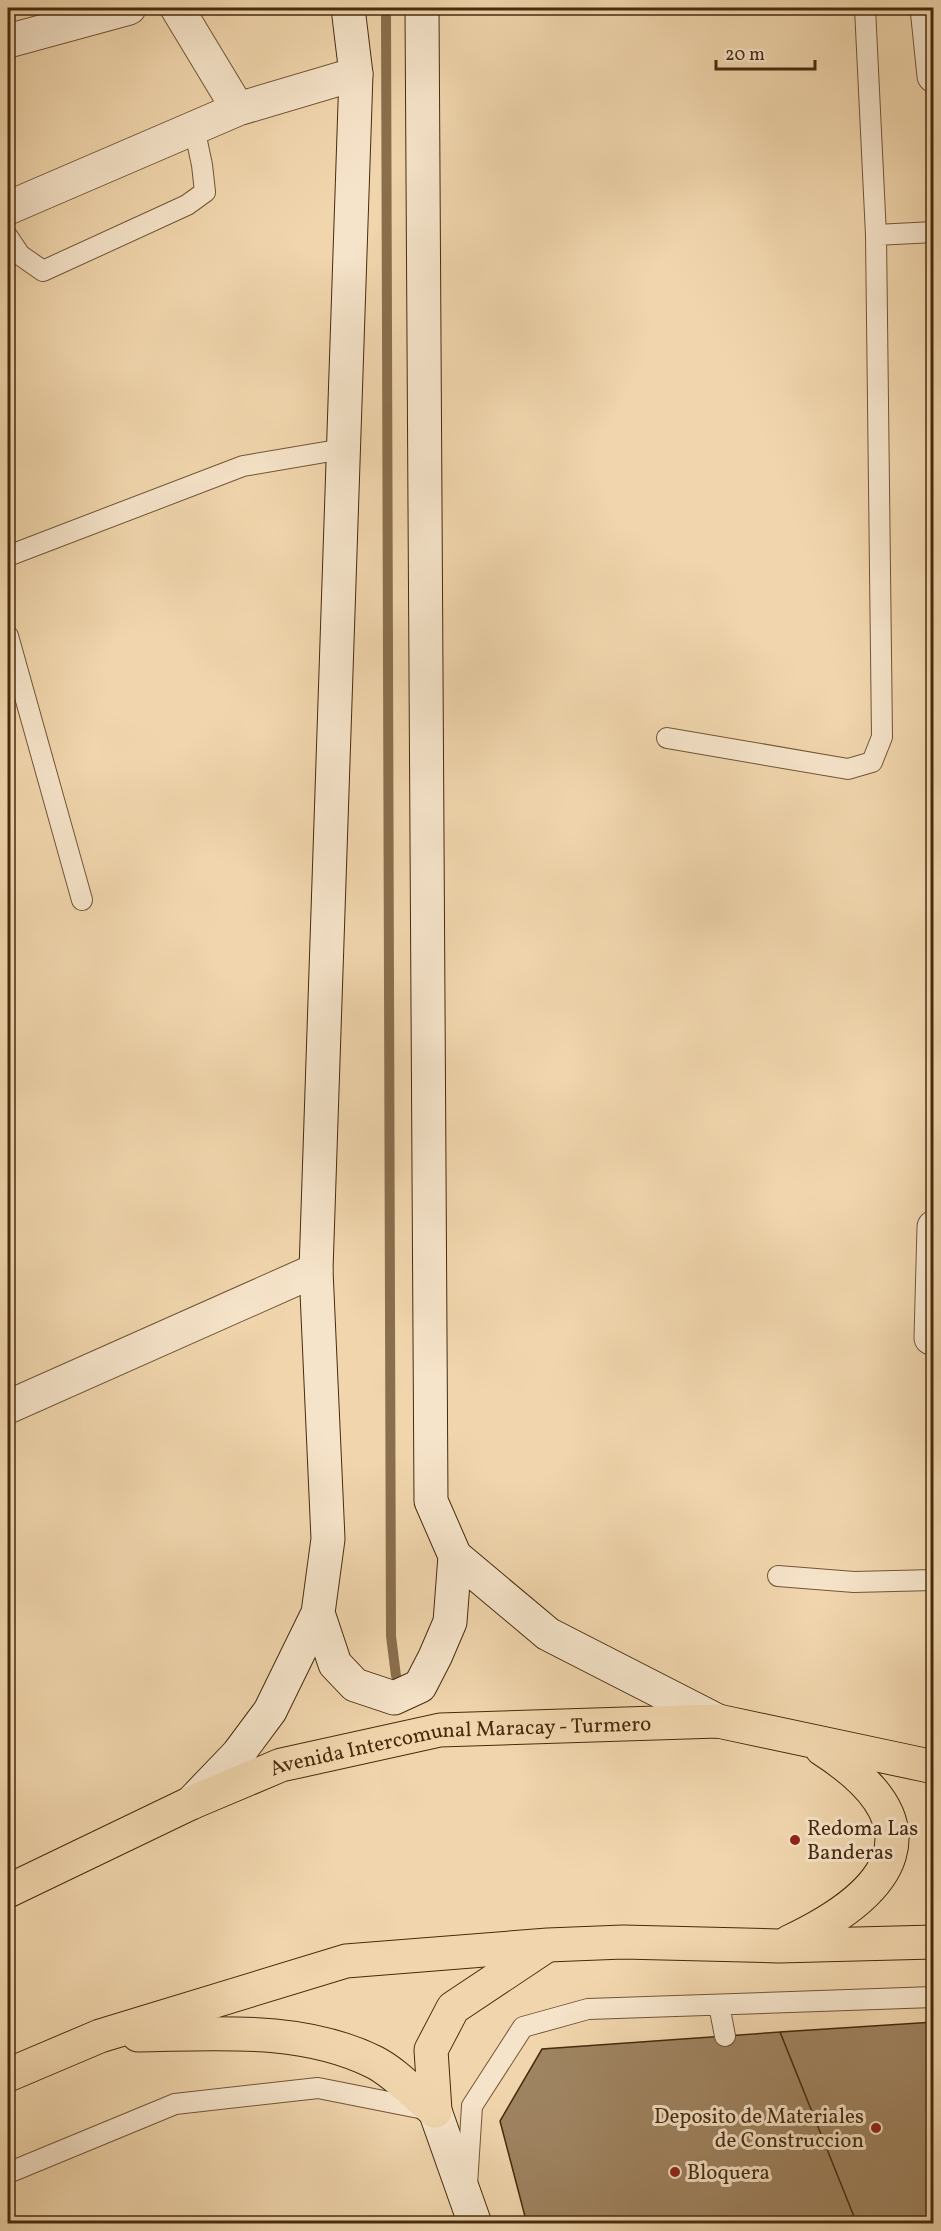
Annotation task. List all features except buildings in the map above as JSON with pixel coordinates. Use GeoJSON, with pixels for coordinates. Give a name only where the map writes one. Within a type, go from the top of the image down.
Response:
{"type":"FeatureCollection","features":[{"type":"Feature","properties":{"kind":"main road","name":"Avenida Intercomunal Maracay - Turmero"},"geometry":{"type":"LineString","coordinates":[[8,1891],[191,1803],[281,1765],[440,1730],[718,1721],[933,1767]]}},
{"type":"Feature","properties":{"kind":"main road"},"geometry":{"type":"LineString","coordinates":[[779,1946],[840,1915],[877,1882],[888,1861],[891,1839],[890,1822],[877,1796],[866,1781],[845,1763],[810,1741]]}},
{"type":"Feature","properties":{"kind":"main road"},"geometry":{"type":"LineString","coordinates":[[8,2075],[100,2036],[346,1961],[548,1945],[623,1942],[779,1946],[933,1942]]}},
{"type":"Feature","properties":{"kind":"main road"},"geometry":{"type":"LineString","coordinates":[[435,2111],[431,2050],[453,2008],[548,1945]]}},
{"type":"Feature","properties":{"kind":"main road"},"geometry":{"type":"LineString","coordinates":[[100,2036],[261,2033],[335,2047],[376,2063],[435,2111]]}},
{"type":"Feature","properties":{"kind":"street"},"geometry":{"type":"LineString","coordinates":[[8,41],[129,8]]}},
{"type":"Feature","properties":{"kind":"street"},"geometry":{"type":"LineString","coordinates":[[177,8],[238,109]]}},
{"type":"Feature","properties":{"kind":"street"},"geometry":{"type":"LineString","coordinates":[[191,1803],[238,1754],[270,1710],[318,1613],[328,1539],[316,1270],[356,74],[348,8]]}},
{"type":"Feature","properties":{"kind":"street"},"geometry":{"type":"LineString","coordinates":[[422,8],[431,1501],[455,1556],[548,1634],[718,1721]]}},
{"type":"Feature","properties":{"kind":"street"},"geometry":{"type":"LineString","coordinates":[[927,8],[933,76]]}},
{"type":"Feature","properties":{"kind":"street"},"geometry":{"type":"LineString","coordinates":[[8,208],[238,109],[356,74]]}},
{"type":"Feature","properties":{"kind":"street"},"geometry":{"type":"LineString","coordinates":[[931,1338],[933,1227]]}},
{"type":"Feature","properties":{"kind":"street"},"geometry":{"type":"LineString","coordinates":[[8,1407],[316,1270]]}},
{"type":"Feature","properties":{"kind":"street"},"geometry":{"type":"LineString","coordinates":[[318,1613],[335,1664],[355,1685],[394,1698],[420,1686],[435,1657],[450,1622],[455,1556]]}},
{"type":"Feature","properties":{"kind":"street"},"geometry":{"type":"LineString","coordinates":[[435,2111],[471,2210]]}},
{"type":"Feature","properties":{"kind":"lane"},"geometry":{"type":"LineString","coordinates":[[667,738],[848,770],[872,762],[882,737],[876,235],[865,8]]}},
{"type":"Feature","properties":{"kind":"lane"},"geometry":{"type":"LineString","coordinates":[[8,237],[20,255],[43,271],[187,205],[205,192],[194,127]]}},
{"type":"Feature","properties":{"kind":"lane"},"geometry":{"type":"LineString","coordinates":[[876,235],[933,232]]}},
{"type":"Feature","properties":{"kind":"lane"},"geometry":{"type":"LineString","coordinates":[[8,556],[243,466],[343,449]]}},
{"type":"Feature","properties":{"kind":"lane"},"geometry":{"type":"LineString","coordinates":[[8,636],[82,900]]}},
{"type":"Feature","properties":{"kind":"lane"},"geometry":{"type":"LineString","coordinates":[[778,1576],[854,1582],[933,1580]]}},
{"type":"Feature","properties":{"kind":"lane"},"geometry":{"type":"LineString","coordinates":[[471,2210],[472,2106],[524,2027],[588,2009],[933,1997]]}},
{"type":"Feature","properties":{"kind":"lane"},"geometry":{"type":"LineString","coordinates":[[719,2005],[725,2036]]}},
{"type":"Feature","properties":{"kind":"lane"},"geometry":{"type":"LineString","coordinates":[[8,2173],[175,2104],[318,2088],[435,2111]]}},
{"type":"Feature","properties":{"kind":"waterway"},"geometry":{"type":"LineString","coordinates":[[386,8],[391,1636],[396,1676]]}},
{"type":"Feature","properties":{"kind":"place","name":"Redoma Las Banderas"},"geometry":{"type":"Point","coordinates":[795,1840]}},
{"type":"Feature","properties":{"kind":"place","name":"Deposito de Materiales de Construccion"},"geometry":{"type":"Point","coordinates":[876,2128]}},
{"type":"Feature","properties":{"kind":"place","name":"Bloquera"},"geometry":{"type":"Point","coordinates":[675,2172]}}]}
